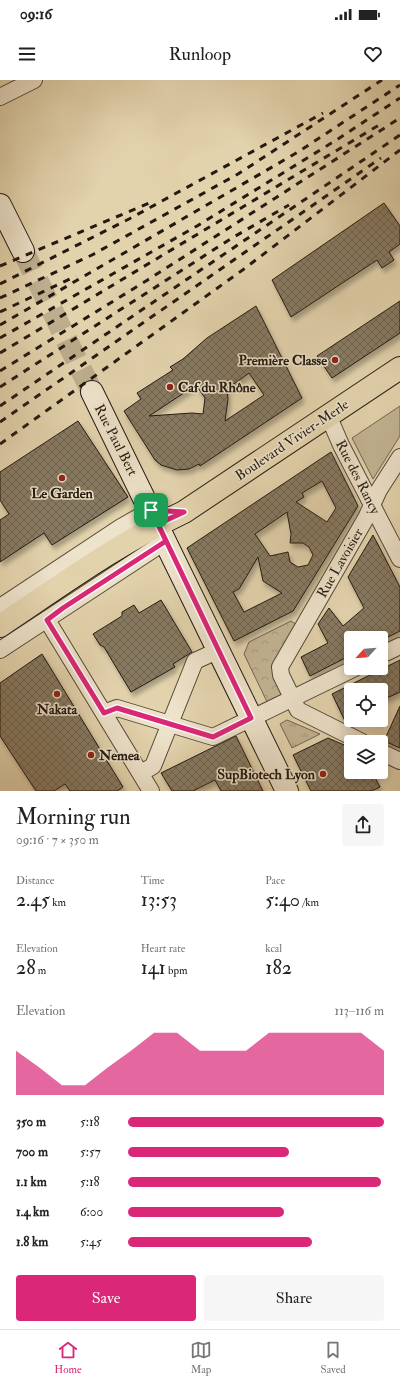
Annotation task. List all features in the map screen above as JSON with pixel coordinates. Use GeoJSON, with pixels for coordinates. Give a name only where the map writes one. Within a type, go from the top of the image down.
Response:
{"type":"FeatureCollection","features":[{"type":"Feature","properties":{"kind":"main road","name":"Boulevard Vivier-Merle"},"geometry":{"type":"LineString","coordinates":[[158,525],[184,512],[400,368]]}},
{"type":"Feature","properties":{"kind":"main road"},"geometry":{"type":"LineString","coordinates":[[0,626],[108,554],[158,525]]}},
{"type":"Feature","properties":{"kind":"street"},"geometry":{"type":"LineString","coordinates":[[0,97],[34,80]]}},
{"type":"Feature","properties":{"kind":"street"},"geometry":{"type":"LineString","coordinates":[[0,205],[6,222],[23,251]]}},
{"type":"Feature","properties":{"kind":"street","name":"Rue Paul Bert"},"geometry":{"type":"LineString","coordinates":[[92,392],[287,791]]}},
{"type":"Feature","properties":{"kind":"street","name":"Rue des Rancy"},"geometry":{"type":"LineString","coordinates":[[328,416],[400,559]]}},
{"type":"Feature","properties":{"kind":"street","name":"Rue Lavoisier"},"geometry":{"type":"LineString","coordinates":[[293,699],[281,675],[280,667],[366,518],[379,490],[400,458]]}},
{"type":"Feature","properties":{"kind":"street","name":"Boulevard Vivier-Merle"},"geometry":{"type":"LineString","coordinates":[[0,607],[122,527],[158,525]]}},
{"type":"Feature","properties":{"kind":"street","name":"Boulevard Vivier-Merle"},"geometry":{"type":"LineString","coordinates":[[0,650],[63,608],[158,525]]}},
{"type":"Feature","properties":{"kind":"street"},"geometry":{"type":"LineString","coordinates":[[47,620],[151,791]]}},
{"type":"Feature","properties":{"kind":"street"},"geometry":{"type":"LineString","coordinates":[[388,652],[400,646]]}},
{"type":"Feature","properties":{"kind":"street"},"geometry":{"type":"LineString","coordinates":[[141,773],[153,766],[195,661],[218,650]]}},
{"type":"Feature","properties":{"kind":"street"},"geometry":{"type":"LineString","coordinates":[[104,713],[117,708],[213,737],[344,673]]}},
{"type":"Feature","properties":{"kind":"street"},"geometry":{"type":"LineString","coordinates":[[293,699],[298,710],[348,735]]}},
{"type":"Feature","properties":{"kind":"street"},"geometry":{"type":"LineString","coordinates":[[388,755],[400,761]]}},
{"type":"Feature","properties":{"kind":"green space"},"geometry":{"type":"Polygon","coordinates":[[[400,406],[400,436],[373,479],[352,438],[400,406]]]}},
{"type":"Feature","properties":{"kind":"green space"},"geometry":{"type":"Polygon","coordinates":[[[291,621],[300,627],[277,668],[289,696],[269,706],[244,654],[249,642],[291,621]]]}},
{"type":"Feature","properties":{"kind":"green space"},"geometry":{"type":"Polygon","coordinates":[[[287,720],[320,734],[292,748],[280,724],[287,720]]]}},
{"type":"Feature","properties":{"kind":"building"},"geometry":{"type":"Polygon","coordinates":[[[384,203],[400,226],[400,244],[389,252],[394,260],[382,268],[377,260],[291,317],[272,280],[384,203]]]}},
{"type":"Feature","properties":{"kind":"building"},"geometry":{"type":"Polygon","coordinates":[[[400,301],[400,333],[332,378],[317,356],[400,301]]]}},
{"type":"Feature","properties":{"kind":"building","name":"Caf du Rhône"},"geometry":{"type":"Polygon","coordinates":[[[256,306],[302,398],[200,466],[199,464],[189,469],[177,470],[161,465],[155,460],[124,411],[141,399],[137,393],[173,370],[170,367],[183,359],[207,338],[256,306]],[[249,373],[227,389],[228,399],[225,421],[264,395],[249,373]],[[196,385],[149,416],[192,413],[203,414],[205,398],[196,385]]]}},
{"type":"Feature","properties":{"kind":"building","name":"Le Garden"},"geometry":{"type":"Polygon","coordinates":[[[78,421],[128,497],[52,545],[44,533],[0,562],[0,520],[9,514],[0,500],[0,472],[78,421]]]}},
{"type":"Feature","properties":{"kind":"building"},"geometry":{"type":"Polygon","coordinates":[[[331,452],[358,506],[293,611],[234,641],[187,548],[331,452]],[[322,481],[302,493],[304,497],[296,502],[327,522],[336,508],[322,481]],[[287,512],[255,534],[270,556],[288,552],[290,562],[298,567],[308,565],[313,555],[309,547],[303,543],[290,543],[291,534],[287,512]],[[258,557],[239,589],[233,592],[244,612],[282,593],[263,581],[258,557]]]}},
{"type":"Feature","properties":{"kind":"building"},"geometry":{"type":"Polygon","coordinates":[[[373,535],[400,587],[400,631],[388,637],[388,631],[344,631],[344,659],[310,676],[301,657],[328,643],[318,624],[329,608],[343,626],[364,608],[348,577],[373,535]]]}},
{"type":"Feature","properties":{"kind":"building"},"geometry":{"type":"Polygon","coordinates":[[[161,600],[192,652],[173,664],[175,667],[131,692],[104,647],[100,645],[93,634],[122,616],[122,612],[134,605],[139,613],[161,600]]]}},
{"type":"Feature","properties":{"kind":"building"},"geometry":{"type":"Polygon","coordinates":[[[42,654],[123,787],[117,791],[70,791],[65,784],[54,791],[36,791],[0,736],[0,683],[42,654]]]}},
{"type":"Feature","properties":{"kind":"building"},"geometry":{"type":"Polygon","coordinates":[[[400,660],[400,692],[388,697],[388,683],[354,683],[370,675],[388,675],[388,666],[400,660]]]}},
{"type":"Feature","properties":{"kind":"building"},"geometry":{"type":"Polygon","coordinates":[[[344,688],[344,719],[332,694],[344,688]]]}},
{"type":"Feature","properties":{"kind":"building"},"geometry":{"type":"Polygon","coordinates":[[[400,706],[400,748],[388,743],[388,735],[387,735],[400,706]]]}},
{"type":"Feature","properties":{"kind":"building"},"geometry":{"type":"Polygon","coordinates":[[[236,736],[263,791],[221,791],[215,780],[193,791],[172,791],[161,773],[236,736]]]}},
{"type":"Feature","properties":{"kind":"building"},"geometry":{"type":"Polygon","coordinates":[[[328,738],[344,745],[344,779],[376,779],[380,787],[371,791],[311,791],[293,755],[328,738]]]}},
{"type":"Feature","properties":{"kind":"tunnel"},"geometry":{"type":"LineString","coordinates":[[23,251],[92,392]]}},
{"type":"Feature","properties":{"kind":"railway"},"geometry":{"type":"LineString","coordinates":[[0,298],[92,255],[238,174],[382,80]]}},
{"type":"Feature","properties":{"kind":"railway"},"geometry":{"type":"LineString","coordinates":[[0,325],[298,152],[400,85]]}},
{"type":"Feature","properties":{"kind":"railway"},"geometry":{"type":"LineString","coordinates":[[0,338],[197,226],[338,139],[400,98]]}},
{"type":"Feature","properties":{"kind":"railway"},"geometry":{"type":"LineString","coordinates":[[0,284],[129,219],[323,113]]}},
{"type":"Feature","properties":{"kind":"railway"},"geometry":{"type":"LineString","coordinates":[[0,371],[146,281],[400,118]]}},
{"type":"Feature","properties":{"kind":"railway"},"geometry":{"type":"LineString","coordinates":[[0,353],[384,122]]}},
{"type":"Feature","properties":{"kind":"railway"},"geometry":{"type":"LineString","coordinates":[[0,406],[400,135]]}},
{"type":"Feature","properties":{"kind":"railway"},"geometry":{"type":"LineString","coordinates":[[0,444],[244,269],[400,150]]}},
{"type":"Feature","properties":{"kind":"railway"},"geometry":{"type":"LineString","coordinates":[[0,422],[381,158]]}},
{"type":"Feature","properties":{"kind":"railway"},"geometry":{"type":"LineString","coordinates":[[0,266],[154,201]]}},
{"type":"Feature","properties":{"kind":"railway"},"geometry":{"type":"LineString","coordinates":[[0,387],[232,238],[289,205]]}},
{"type":"Feature","properties":{"kind":"railway"},"geometry":{"type":"LineString","coordinates":[[0,312],[76,276]]}},
{"type":"Feature","properties":{"kind":"place","name":"Première Classe"},"geometry":{"type":"Point","coordinates":[335,360]}},
{"type":"Feature","properties":{"kind":"place","name":"Caf du Rhône"},"geometry":{"type":"Point","coordinates":[170,387]}},
{"type":"Feature","properties":{"kind":"place","name":"Le Garden"},"geometry":{"type":"Point","coordinates":[62,478]}},
{"type":"Feature","properties":{"kind":"place","name":"Nakata"},"geometry":{"type":"Point","coordinates":[57,694]}},
{"type":"Feature","properties":{"kind":"place","name":"Nemea"},"geometry":{"type":"Point","coordinates":[91,755]}},
{"type":"Feature","properties":{"kind":"place","name":"SupBiotech Lyon"},"geometry":{"type":"Point","coordinates":[323,774]}},
{"type":"Feature","properties":{"kind":"route"},"geometry":{"type":"LineString","coordinates":[[151,510],[184,512],[158,524],[251,718],[213,737],[117,708],[104,713],[47,620],[137,558],[166,541],[151,510]]}}]}
